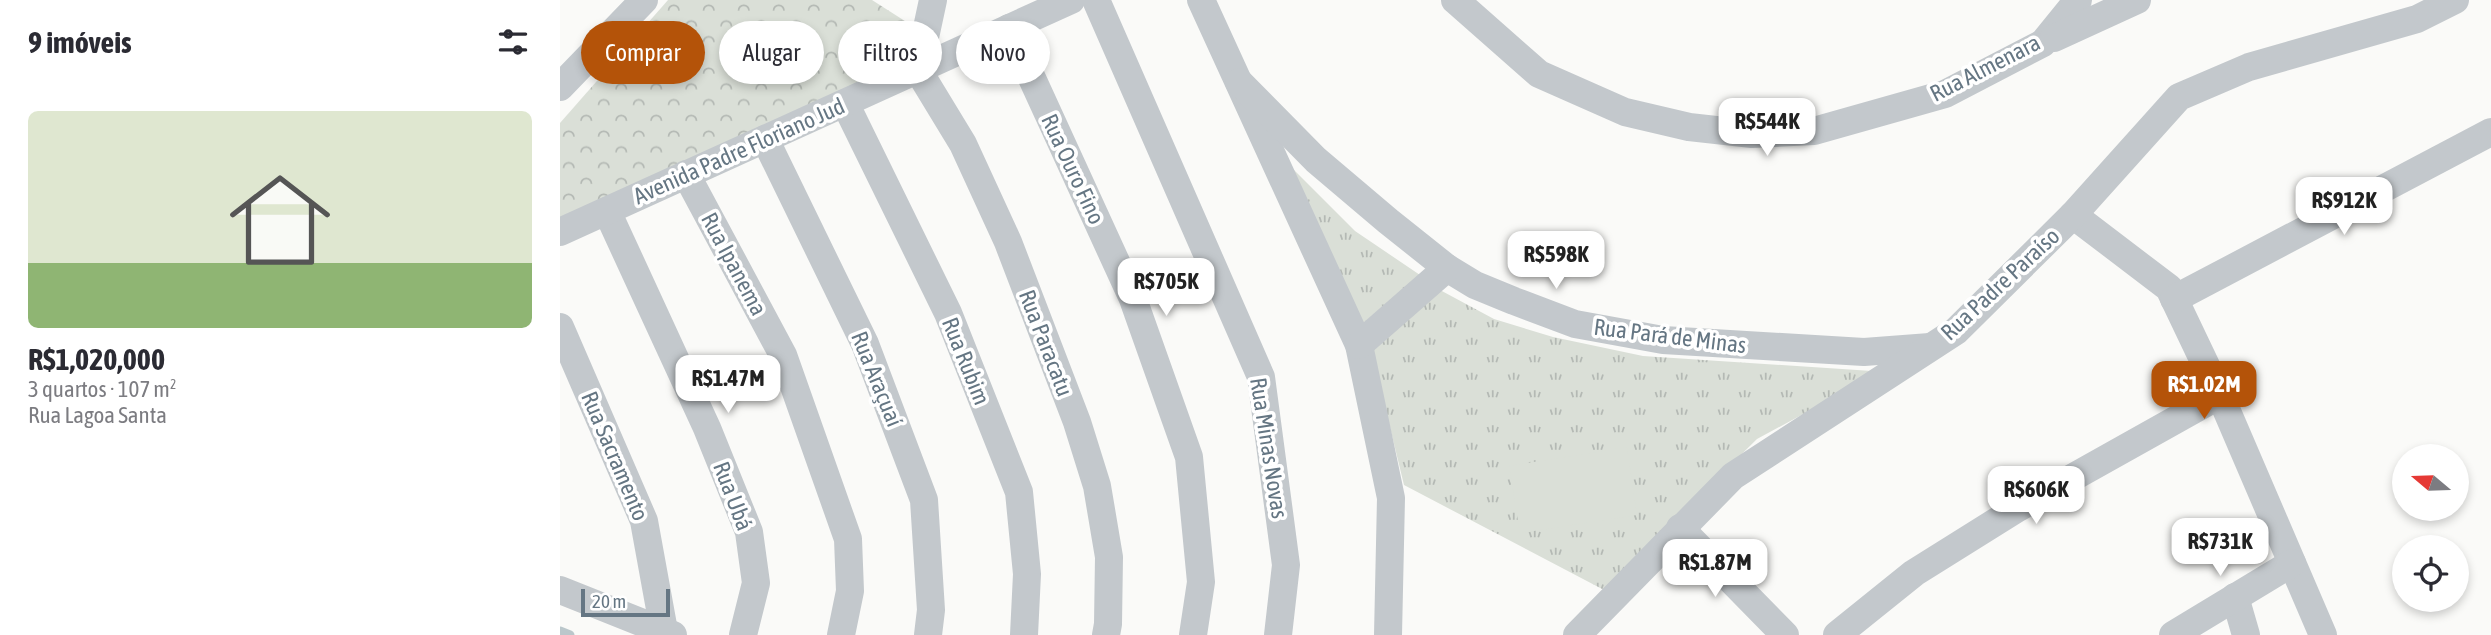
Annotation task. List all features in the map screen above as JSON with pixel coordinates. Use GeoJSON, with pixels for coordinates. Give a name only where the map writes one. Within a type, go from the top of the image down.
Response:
{"type":"FeatureCollection","features":[{"type":"Feature","properties":{"kind":"street"},"geometry":{"type":"LineString","coordinates":[[560,87],[645,0]]}},
{"type":"Feature","properties":{"kind":"street","name":"Avenida Padre Floriano Jud"},"geometry":{"type":"LineString","coordinates":[[1024,21],[1071,0]]}},
{"type":"Feature","properties":{"kind":"street","name":"Rua Minas Novas"},"geometry":{"type":"LineString","coordinates":[[1096,0],[1261,377],[1286,565],[1278,635]]}},
{"type":"Feature","properties":{"kind":"street","name":"Rua Pará de Minas"},"geometry":{"type":"LineString","coordinates":[[1201,0],[1360,345],[1391,498],[1388,635]]}},
{"type":"Feature","properties":{"kind":"street","name":"Rua Almenara"},"geometry":{"type":"LineString","coordinates":[[1455,0],[1539,74],[1625,112],[1689,127],[1752,134],[1814,131],[1945,94],[2043,43],[2078,0]]}},
{"type":"Feature","properties":{"kind":"street"},"geometry":{"type":"LineString","coordinates":[[2043,43],[2137,0]]}},
{"type":"Feature","properties":{"kind":"street","name":"Rua Padre Paraíso"},"geometry":{"type":"LineString","coordinates":[[1577,635],[1733,475],[1956,331],[2073,215],[2179,97],[2249,67],[2417,19],[2455,0]]}},
{"type":"Feature","properties":{"kind":"street","name":"Rua Pará de Minas"},"geometry":{"type":"LineString","coordinates":[[1239,82],[1316,160],[1447,268],[1475,285],[1575,324],[1663,340],[1864,352],[1933,347]]}},
{"type":"Feature","properties":{"kind":"street","name":"Avenida Padre Floriano Jud"},"geometry":{"type":"LineString","coordinates":[[560,232],[887,84]]}},
{"type":"Feature","properties":{"kind":"street","name":"Rua Paracatu"},"geometry":{"type":"LineString","coordinates":[[926,84],[962,144],[1008,242],[1077,422],[1097,486],[1109,557],[1106,635]]}},
{"type":"Feature","properties":{"kind":"street","name":"Rua Ouro Fino"},"geometry":{"type":"LineString","coordinates":[[1035,84],[1133,299],[1189,457],[1201,582],[1193,635]]}},
{"type":"Feature","properties":{"kind":"street","name":"Rua Rubim"},"geometry":{"type":"LineString","coordinates":[[845,103],[948,313],[1018,492],[1027,574],[1024,635]]}},
{"type":"Feature","properties":{"kind":"street"},"geometry":{"type":"LineString","coordinates":[[2174,299],[2491,132]]}},
{"type":"Feature","properties":{"kind":"street","name":"Rua Araçuaí"},"geometry":{"type":"LineString","coordinates":[[765,139],[865,344],[924,500],[931,611],[928,635]]}},
{"type":"Feature","properties":{"kind":"street","name":"Rua Ipanema"},"geometry":{"type":"LineString","coordinates":[[687,174],[783,355],[848,539],[850,591],[841,635]]}},
{"type":"Feature","properties":{"kind":"street","name":"Rua Ubá"},"geometry":{"type":"LineString","coordinates":[[607,211],[707,428],[748,532],[756,583],[743,635]]}},
{"type":"Feature","properties":{"kind":"street"},"geometry":{"type":"LineString","coordinates":[[2073,215],[2169,288],[2220,395],[2323,635]]}},
{"type":"Feature","properties":{"kind":"street"},"geometry":{"type":"LineString","coordinates":[[1360,345],[1447,268]]}},
{"type":"Feature","properties":{"kind":"street","name":"Rua Sacramento"},"geometry":{"type":"LineString","coordinates":[[560,327],[644,521],[668,633]]}},
{"type":"Feature","properties":{"kind":"street"},"geometry":{"type":"LineString","coordinates":[[1837,635],[1926,565],[2018,508],[2220,395]]}},
{"type":"Feature","properties":{"kind":"street"},"geometry":{"type":"LineString","coordinates":[[1680,528],[1785,635]]}},
{"type":"Feature","properties":{"kind":"street"},"geometry":{"type":"LineString","coordinates":[[2173,635],[2292,563]]}},
{"type":"Feature","properties":{"kind":"street"},"geometry":{"type":"LineString","coordinates":[[560,590],[668,633]]}},
{"type":"Feature","properties":{"kind":"street"},"geometry":{"type":"LineString","coordinates":[[2235,597],[2246,635]]}},
{"type":"Feature","properties":{"kind":"green space"},"geometry":{"type":"Polygon","coordinates":[[[668,0],[872,0],[905,21],[838,21],[838,84],[859,84],[560,223],[560,123],[594,84],[705,84],[705,21],[650,21],[668,0]]]}},
{"type":"Feature","properties":{"kind":"green space"},"geometry":{"type":"Polygon","coordinates":[[[1288,164],[1355,231],[1420,275],[1360,326],[1288,164]]]}},
{"type":"Feature","properties":{"kind":"green space"},"geometry":{"type":"Polygon","coordinates":[[[1440,290],[1494,319],[1553,337],[1643,356],[1872,371],[1818,406],[1757,439],[1604,590],[1404,485],[1371,349],[1440,290]]]}},
{"type":"Feature","properties":{"kind":"green space"},"geometry":{"type":"Polygon","coordinates":[[[1627,447],[1637,515],[1520,533],[1509,466],[1627,447]]]}},
{"type":"Feature","properties":{"kind":"waterway"},"geometry":{"type":"LineString","coordinates":[[560,631],[570,635]]}}]}
